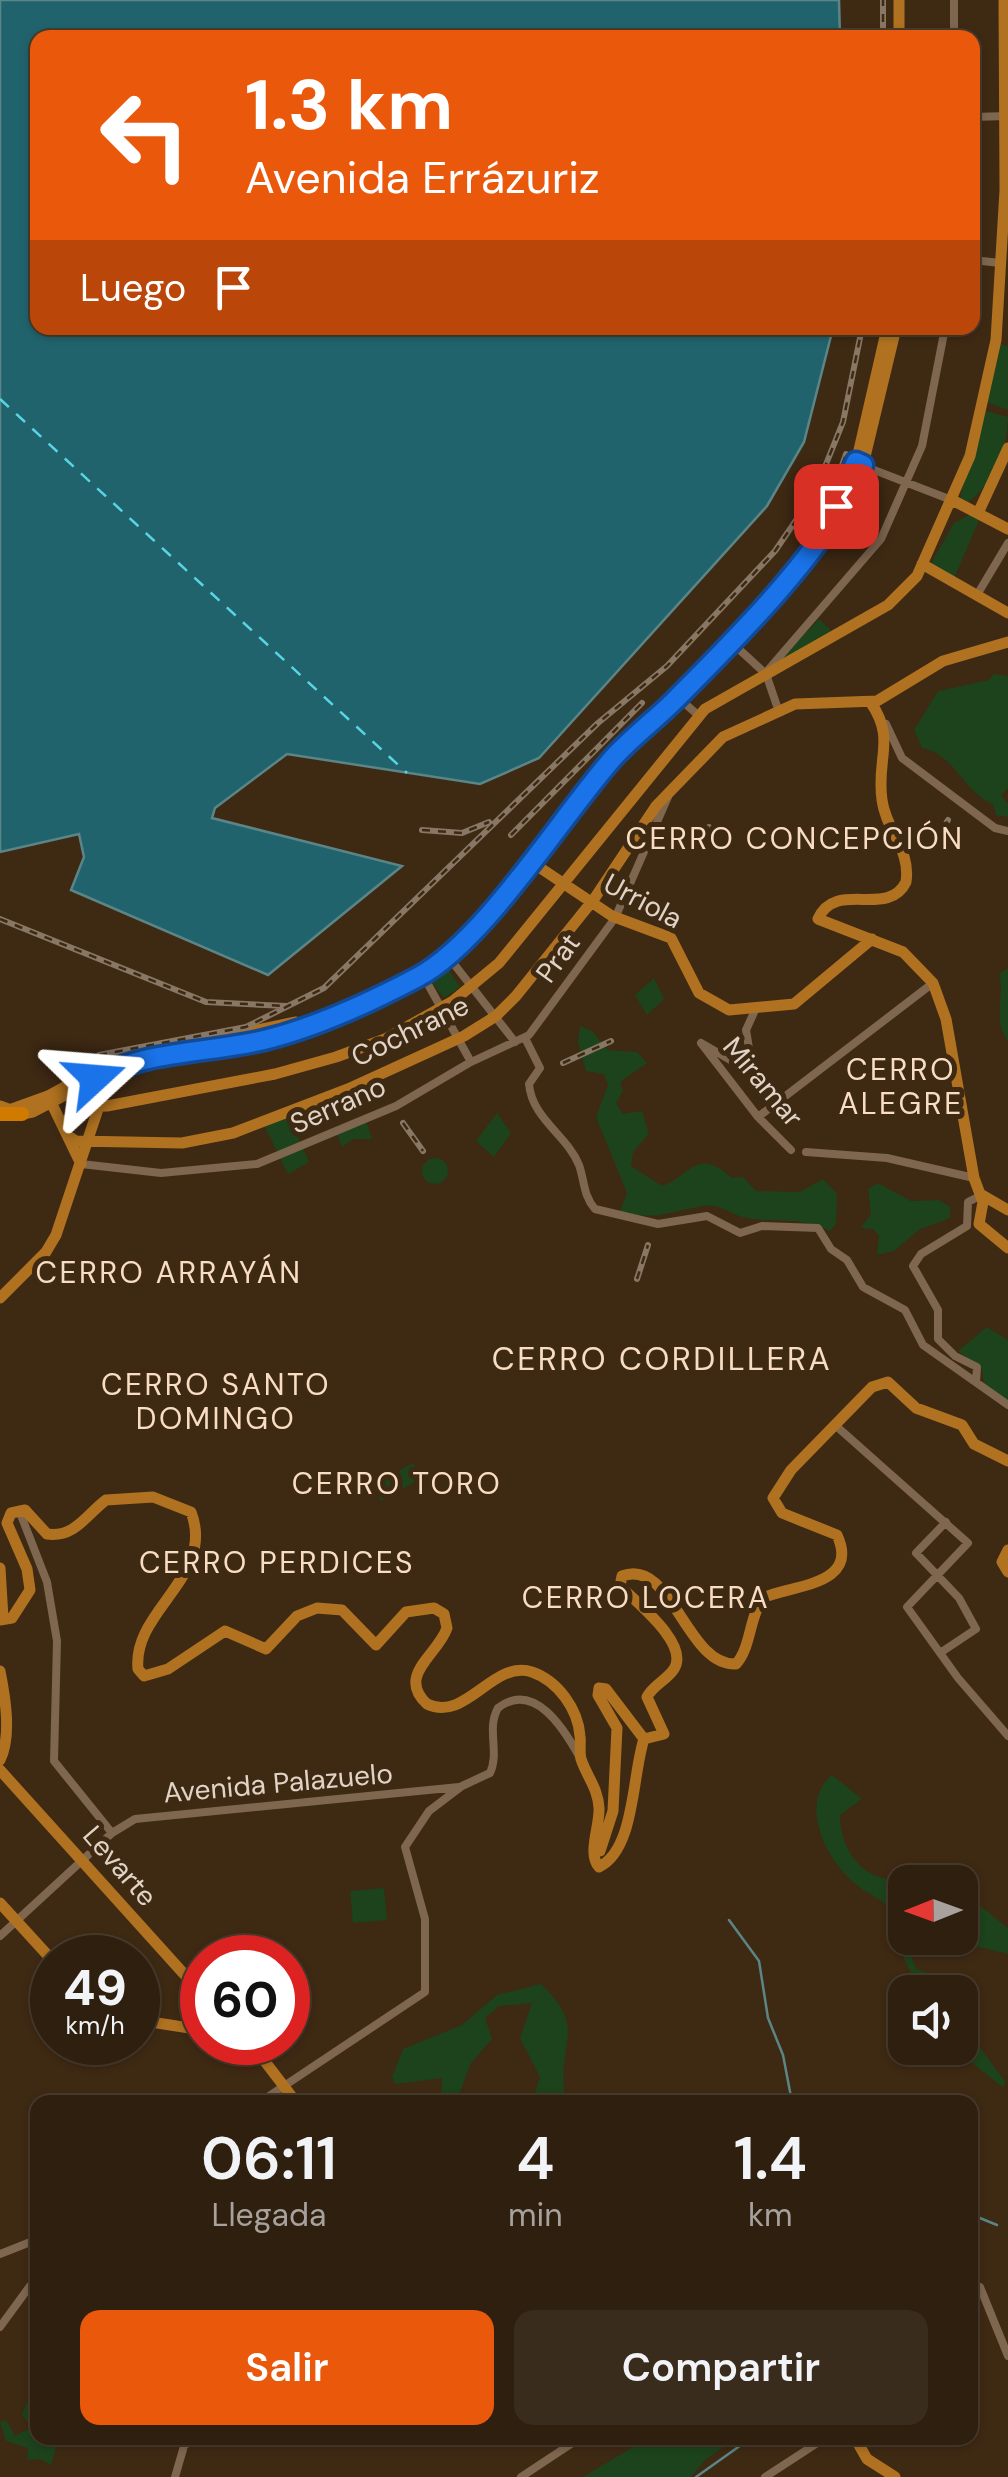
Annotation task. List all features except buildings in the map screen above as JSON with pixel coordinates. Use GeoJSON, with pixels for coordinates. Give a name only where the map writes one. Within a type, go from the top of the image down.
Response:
{"type":"FeatureCollection","features":[{"type":"Feature","properties":{"kind":"main road"},"geometry":{"type":"LineString","coordinates":[[903,0],[903,30]]}},
{"type":"Feature","properties":{"kind":"main road"},"geometry":{"type":"LineString","coordinates":[[68,1135],[67,1120],[74,1110],[304,1067],[385,1039],[442,1008],[499,964],[698,715],[888,605],[922,564],[954,500],[985,398],[996,340],[1004,264],[1004,0]]}},
{"type":"Feature","properties":{"kind":"main road"},"geometry":{"type":"LineString","coordinates":[[92,1074],[236,1045],[324,1021],[421,971],[446,953],[612,759],[804,549],[859,464],[885,335]]}},
{"type":"Feature","properties":{"kind":"main road"},"geometry":{"type":"LineString","coordinates":[[675,694],[730,642],[820,538],[859,464],[894,335]]}},
{"type":"Feature","properties":{"kind":"main road"},"geometry":{"type":"LineString","coordinates":[[941,526],[975,510],[1008,448]]}},
{"type":"Feature","properties":{"kind":"main road"},"geometry":{"type":"LineString","coordinates":[[954,500],[1008,529]]}},
{"type":"Feature","properties":{"kind":"main road"},"geometry":{"type":"LineString","coordinates":[[922,564],[1008,613]]}},
{"type":"Feature","properties":{"kind":"main road"},"geometry":{"type":"LineString","coordinates":[[778,709],[800,703],[870,703],[943,661],[1008,642]]}},
{"type":"Feature","properties":{"kind":"main road"},"geometry":{"type":"LineString","coordinates":[[870,703],[886,724],[881,796],[905,852],[905,885],[896,894],[880,900],[834,901],[818,919],[904,953],[933,983],[946,1019],[974,1178],[982,1195],[980,1227],[1008,1248]]}},
{"type":"Feature","properties":{"kind":"main road","name":"Cochrane"},"geometry":{"type":"LineString","coordinates":[[68,1135],[86,1141],[182,1143],[234,1132],[348,1089],[496,1016],[590,904],[672,788],[723,737],[778,709]]}},
{"type":"Feature","properties":{"kind":"main road","name":"Urriola"},"geometry":{"type":"LineString","coordinates":[[527,859],[615,918],[670,938],[699,993],[729,1010],[789,1007],[803,1000],[872,939]]}},
{"type":"Feature","properties":{"kind":"main road"},"geometry":{"type":"LineString","coordinates":[[8,1111],[50,1100],[115,1060],[259,1032],[318,1016],[421,971]]}},
{"type":"Feature","properties":{"kind":"main road"},"geometry":{"type":"LineString","coordinates":[[236,1045],[236,1041],[259,1032]]}},
{"type":"Feature","properties":{"kind":"main road"},"geometry":{"type":"LineString","coordinates":[[0,1298],[52,1243],[110,1070]]}},
{"type":"Feature","properties":{"kind":"main road"},"geometry":{"type":"LineString","coordinates":[[92,1074],[98,1106]]}},
{"type":"Feature","properties":{"kind":"main road"},"geometry":{"type":"LineString","coordinates":[[50,1100],[80,1164]]}},
{"type":"Feature","properties":{"kind":"main road"},"geometry":{"type":"LineString","coordinates":[[982,1195],[1008,1210]]}},
{"type":"Feature","properties":{"kind":"main road"},"geometry":{"type":"LineString","coordinates":[[644,1739],[664,1734],[647,1697],[674,1670],[677,1654],[671,1638],[620,1586],[622,1576],[635,1571],[650,1576],[698,1641],[722,1661],[736,1664],[741,1660],[751,1619],[763,1598],[820,1583],[839,1558],[837,1535],[782,1513],[773,1498],[791,1470],[872,1387],[888,1382],[916,1408],[962,1425],[974,1444],[1008,1462]]}},
{"type":"Feature","properties":{"kind":"main road"},"geometry":{"type":"LineString","coordinates":[[0,1568],[1,1619],[12,1618],[30,1590],[27,1569],[7,1523],[18,1510],[30,1513],[40,1530],[53,1536],[67,1533],[100,1503],[117,1496],[153,1497],[191,1512],[194,1555],[140,1644],[138,1669],[144,1676],[168,1669],[225,1631],[266,1649],[297,1616],[317,1608],[342,1610],[376,1645],[409,1610],[430,1607],[444,1614],[448,1628],[417,1673],[416,1689],[424,1701],[449,1708],[502,1676],[530,1671],[557,1688],[570,1705],[578,1726],[579,1756],[597,1793],[594,1856],[603,1867],[628,1830],[644,1739],[606,1689],[599,1688],[598,1695],[617,1728],[610,1823],[600,1851],[594,1856]]}},
{"type":"Feature","properties":{"kind":"main road"},"geometry":{"type":"LineString","coordinates":[[1008,1550],[1002,1562],[1008,1572]]}},
{"type":"Feature","properties":{"kind":"main road"},"geometry":{"type":"LineString","coordinates":[[0,1671],[6,1699],[5,1750],[0,1760]]}},
{"type":"Feature","properties":{"kind":"main road","name":"Levarte"},"geometry":{"type":"LineString","coordinates":[[0,1770],[180,1969]]}},
{"type":"Feature","properties":{"kind":"main road"},"geometry":{"type":"LineString","coordinates":[[0,1902],[30,1936]]}},
{"type":"Feature","properties":{"kind":"main road"},"geometry":{"type":"LineString","coordinates":[[268,2065],[291,2095]]}},
{"type":"Feature","properties":{"kind":"main road"},"geometry":{"type":"LineString","coordinates":[[860,2445],[867,2459],[895,2477]]}},
{"type":"Feature","properties":{"kind":"street"},"geometry":{"type":"LineString","coordinates":[[954,0],[954,30]]}},
{"type":"Feature","properties":{"kind":"street"},"geometry":{"type":"LineString","coordinates":[[980,118],[1006,116]]}},
{"type":"Feature","properties":{"kind":"street"},"geometry":{"type":"LineString","coordinates":[[766,674],[880,539],[908,484],[931,414],[944,335]]}},
{"type":"Feature","properties":{"kind":"street"},"geometry":{"type":"LineString","coordinates":[[859,464],[954,500]]}},
{"type":"Feature","properties":{"kind":"street"},"geometry":{"type":"LineString","coordinates":[[978,595],[1008,543]]}},
{"type":"Feature","properties":{"kind":"street"},"geometry":{"type":"LineString","coordinates":[[730,642],[766,674],[778,709]]}},
{"type":"Feature","properties":{"kind":"street"},"geometry":{"type":"LineString","coordinates":[[675,694],[698,715]]}},
{"type":"Feature","properties":{"kind":"street"},"geometry":{"type":"LineString","coordinates":[[886,724],[902,758],[995,828],[1008,831]]}},
{"type":"Feature","properties":{"kind":"street","name":"Prat"},"geometry":{"type":"LineString","coordinates":[[525,1038],[615,918],[672,788]]}},
{"type":"Feature","properties":{"kind":"street"},"geometry":{"type":"LineString","coordinates":[[446,953],[515,1042]]}},
{"type":"Feature","properties":{"kind":"street"},"geometry":{"type":"LineString","coordinates":[[421,971],[470,1063],[525,1038],[540,1068],[529,1084],[532,1098],[576,1160],[584,1192],[596,1209],[658,1224],[707,1216],[740,1233],[762,1226],[816,1227],[831,1249],[847,1260],[864,1287],[906,1310],[922,1345],[1008,1405]]}},
{"type":"Feature","properties":{"kind":"street"},"geometry":{"type":"LineString","coordinates":[[758,1117],[933,983]]}},
{"type":"Feature","properties":{"kind":"street","name":"Miramar"},"geometry":{"type":"LineString","coordinates":[[756,1008],[746,1030],[753,1074],[706,1041],[701,1043],[758,1117],[792,1150]]}},
{"type":"Feature","properties":{"kind":"street","name":"Serrano"},"geometry":{"type":"LineString","coordinates":[[80,1164],[161,1174],[250,1166],[398,1105],[470,1063]]}},
{"type":"Feature","properties":{"kind":"street"},"geometry":{"type":"LineString","coordinates":[[806,1152],[887,1158],[974,1178]]}},
{"type":"Feature","properties":{"kind":"street"},"geometry":{"type":"LineString","coordinates":[[976,1382],[979,1372],[974,1363],[955,1356],[938,1339],[938,1310],[914,1266],[921,1254],[967,1226],[968,1202],[982,1195]]}},
{"type":"Feature","properties":{"kind":"street"},"geometry":{"type":"LineString","coordinates":[[834,1424],[968,1542],[907,1607],[1008,1736]]}},
{"type":"Feature","properties":{"kind":"street"},"geometry":{"type":"LineString","coordinates":[[18,1510],[46,1582],[57,1641],[54,1761],[112,1833]]}},
{"type":"Feature","properties":{"kind":"street"},"geometry":{"type":"LineString","coordinates":[[940,1653],[976,1629],[959,1598],[916,1553],[946,1522]]}},
{"type":"Feature","properties":{"kind":"street"},"geometry":{"type":"LineString","coordinates":[[270,2095],[425,1992],[424,1919],[404,1847],[424,1816],[462,1786],[485,1778],[493,1768],[492,1719],[508,1702],[525,1702],[551,1712],[579,1756]]}},
{"type":"Feature","properties":{"kind":"street","name":"Avenida Palazuelo"},"geometry":{"type":"LineString","coordinates":[[0,1936],[112,1833],[140,1818],[462,1786]]}},
{"type":"Feature","properties":{"kind":"street"},"geometry":{"type":"LineString","coordinates":[[0,2254],[30,2242]]}},
{"type":"Feature","properties":{"kind":"street"},"geometry":{"type":"LineString","coordinates":[[978,2286],[1008,2356]]}},
{"type":"Feature","properties":{"kind":"street"},"geometry":{"type":"LineString","coordinates":[[0,2326],[30,2287]]}},
{"type":"Feature","properties":{"kind":"street"},"geometry":{"type":"LineString","coordinates":[[175,2477],[185,2445]]}},
{"type":"Feature","properties":{"kind":"street"},"geometry":{"type":"LineString","coordinates":[[521,2477],[569,2445]]}},
{"type":"Feature","properties":{"kind":"street"},"geometry":{"type":"LineString","coordinates":[[765,2477],[814,2445]]}},
{"type":"Feature","properties":{"kind":"green space"},"geometry":{"type":"Polygon","coordinates":[[[1000,344],[1008,346],[1008,410],[987,402],[1000,344]]]}},
{"type":"Feature","properties":{"kind":"green space"},"geometry":{"type":"Polygon","coordinates":[[[986,411],[1008,417],[1005,440],[992,476],[968,502],[961,500],[961,493],[986,411]]]}},
{"type":"Feature","properties":{"kind":"green space"},"geometry":{"type":"Polygon","coordinates":[[[971,514],[980,518],[954,578],[931,563],[954,523],[971,514]]]}},
{"type":"Feature","properties":{"kind":"green space"},"geometry":{"type":"Polygon","coordinates":[[[819,619],[835,634],[776,664],[819,619]]]}},
{"type":"Feature","properties":{"kind":"green space"},"geometry":{"type":"Polygon","coordinates":[[[994,674],[1008,676],[1008,788],[1001,795],[1008,804],[1008,817],[996,815],[993,804],[974,791],[943,757],[922,748],[914,730],[938,691],[989,680],[994,674]]]}},
{"type":"Feature","properties":{"kind":"green space"},"geometry":{"type":"Polygon","coordinates":[[[445,965],[460,987],[444,998],[428,977],[445,965]]]}},
{"type":"Feature","properties":{"kind":"green space"},"geometry":{"type":"Polygon","coordinates":[[[1008,968],[1008,1041],[1001,1025],[999,974],[1008,968]]]}},
{"type":"Feature","properties":{"kind":"green space"},"geometry":{"type":"Polygon","coordinates":[[[654,978],[664,999],[647,1015],[635,995],[654,978]]]}},
{"type":"Feature","properties":{"kind":"green space"},"geometry":{"type":"Polygon","coordinates":[[[580,1026],[592,1031],[608,1050],[637,1052],[647,1063],[620,1082],[623,1091],[616,1103],[623,1114],[642,1111],[649,1134],[633,1152],[631,1166],[662,1186],[701,1164],[709,1164],[732,1178],[743,1177],[756,1191],[800,1192],[823,1179],[837,1194],[836,1224],[830,1231],[799,1222],[747,1218],[709,1206],[652,1216],[620,1211],[627,1193],[596,1117],[608,1085],[604,1074],[586,1071],[578,1042],[580,1026]]]}},
{"type":"Feature","properties":{"kind":"green space"},"geometry":{"type":"Polygon","coordinates":[[[497,1113],[511,1133],[494,1157],[476,1141],[497,1113]]]}},
{"type":"Feature","properties":{"kind":"green space"},"geometry":{"type":"Polygon","coordinates":[[[288,1115],[309,1162],[288,1174],[264,1125],[288,1115]]]}},
{"type":"Feature","properties":{"kind":"green space"},"geometry":{"type":"Polygon","coordinates":[[[366,1121],[372,1139],[353,1139],[342,1147],[337,1134],[366,1121]]]}},
{"type":"Feature","properties":{"kind":"green space"},"geometry":{"type":"Polygon","coordinates":[[[435,1158],[444,1162],[448,1171],[444,1180],[435,1184],[426,1180],[422,1171],[426,1162],[435,1158]]]}},
{"type":"Feature","properties":{"kind":"green space"},"geometry":{"type":"Polygon","coordinates":[[[878,1183],[911,1201],[939,1200],[950,1207],[950,1218],[920,1229],[894,1251],[877,1255],[879,1236],[873,1229],[861,1228],[871,1214],[868,1189],[878,1183]]]}},
{"type":"Feature","properties":{"kind":"green space"},"geometry":{"type":"Polygon","coordinates":[[[987,1327],[1008,1340],[1008,1401],[984,1384],[982,1369],[958,1351],[987,1327]]]}},
{"type":"Feature","properties":{"kind":"green space"},"geometry":{"type":"Polygon","coordinates":[[[413,1463],[422,1478],[381,1501],[372,1486],[413,1463]]]}},
{"type":"Feature","properties":{"kind":"green space"},"geometry":{"type":"Polygon","coordinates":[[[832,1775],[862,1799],[840,1815],[841,1827],[854,1859],[871,1874],[888,1879],[888,1906],[844,1873],[826,1846],[817,1815],[822,1787],[832,1775]]]}},
{"type":"Feature","properties":{"kind":"green space"},"geometry":{"type":"Polygon","coordinates":[[[384,1888],[387,1920],[353,1923],[350,1891],[384,1888]]]}},
{"type":"Feature","properties":{"kind":"green space"},"geometry":{"type":"Polygon","coordinates":[[[978,1904],[1008,1928],[1008,1954],[978,1947],[978,1904]]]}},
{"type":"Feature","properties":{"kind":"green space"},"geometry":{"type":"Polygon","coordinates":[[[911,1955],[916,1969],[936,1975],[912,1975],[904,1958],[911,1955]]]}},
{"type":"Feature","properties":{"kind":"green space"},"geometry":{"type":"Polygon","coordinates":[[[541,1984],[555,1999],[567,2023],[564,2093],[534,2095],[540,2077],[520,2038],[532,2003],[499,2006],[485,2018],[492,2039],[471,2063],[459,2095],[441,2095],[442,2078],[395,2084],[392,2077],[403,2049],[462,2025],[497,1995],[541,1984]]]}},
{"type":"Feature","properties":{"kind":"green space"},"geometry":{"type":"Polygon","coordinates":[[[978,2045],[1006,2083],[1002,2087],[975,2065],[978,2065],[978,2045]]]}},
{"type":"Feature","properties":{"kind":"green space"},"geometry":{"type":"Polygon","coordinates":[[[28,2400],[30,2401],[30,2425],[22,2415],[28,2400]]]}},
{"type":"Feature","properties":{"kind":"green space"},"geometry":{"type":"Polygon","coordinates":[[[6,2420],[15,2436],[30,2428],[30,2445],[57,2445],[51,2465],[40,2459],[27,2460],[28,2448],[6,2441],[0,2422],[6,2420]]]}},
{"type":"Feature","properties":{"kind":"green space"},"geometry":{"type":"Polygon","coordinates":[[[636,2445],[727,2445],[706,2459],[691,2477],[583,2477],[636,2445]]]}},
{"type":"Feature","properties":{"kind":"water"},"geometry":{"type":"Polygon","coordinates":[[[0,0],[839,0],[840,30],[30,30],[30,335],[831,335],[804,442],[767,506],[539,758],[480,784],[287,754],[215,808],[212,818],[402,866],[268,975],[71,890],[84,857],[79,834],[0,852],[0,0]]]}},
{"type":"Feature","properties":{"kind":"waterway"},"geometry":{"type":"LineString","coordinates":[[729,1920],[759,1961],[768,2018],[783,2055],[791,2095]]}},
{"type":"Feature","properties":{"kind":"waterway"},"geometry":{"type":"LineString","coordinates":[[978,2217],[997,2225]]}},
{"type":"Feature","properties":{"kind":"waterway"},"geometry":{"type":"LineString","coordinates":[[696,2477],[741,2445]]}},
{"type":"Feature","properties":{"kind":"ferry route"},"geometry":{"type":"LineString","coordinates":[[0,399],[407,773]]}},
{"type":"Feature","properties":{"kind":"railway"},"geometry":{"type":"LineString","coordinates":[[883,0],[883,30]]}},
{"type":"Feature","properties":{"kind":"railway"},"geometry":{"type":"LineString","coordinates":[[99,1055],[246,1027],[324,988],[598,723],[667,666],[775,551],[814,494],[843,422],[861,335]]}},
{"type":"Feature","properties":{"kind":"railway"},"geometry":{"type":"LineString","coordinates":[[813,521],[835,485],[846,454]]}},
{"type":"Feature","properties":{"kind":"railway"},"geometry":{"type":"LineString","coordinates":[[511,835],[642,703]]}},
{"type":"Feature","properties":{"kind":"railway"},"geometry":{"type":"LineString","coordinates":[[935,842],[948,820]]}},
{"type":"Feature","properties":{"kind":"railway"},"geometry":{"type":"LineString","coordinates":[[422,830],[462,833],[489,822]]}},
{"type":"Feature","properties":{"kind":"railway"},"geometry":{"type":"LineString","coordinates":[[678,840],[709,827]]}},
{"type":"Feature","properties":{"kind":"railway"},"geometry":{"type":"LineString","coordinates":[[0,919],[206,1002],[286,1006]]}},
{"type":"Feature","properties":{"kind":"railway"},"geometry":{"type":"LineString","coordinates":[[563,1063],[611,1041]]}},
{"type":"Feature","properties":{"kind":"railway"},"geometry":{"type":"LineString","coordinates":[[403,1123],[423,1151]]}},
{"type":"Feature","properties":{"kind":"railway"},"geometry":{"type":"LineString","coordinates":[[637,1279],[648,1245]]}},
{"type":"Feature","properties":{"kind":"district","name":"CERRO CONCEPCIÓN"},"geometry":{"type":"Point","coordinates":[795,838]}},
{"type":"Feature","properties":{"kind":"district","name":"CERRO ALEGRE"},"geometry":{"type":"Point","coordinates":[901,1086]}},
{"type":"Feature","properties":{"kind":"district","name":"CERRO ARRAYÁN"},"geometry":{"type":"Point","coordinates":[169,1272]}},
{"type":"Feature","properties":{"kind":"district","name":"CERRO CORDILLERA"},"geometry":{"type":"Point","coordinates":[662,1359]}},
{"type":"Feature","properties":{"kind":"district","name":"CERRO SANTO DOMINGO"},"geometry":{"type":"Point","coordinates":[216,1401]}},
{"type":"Feature","properties":{"kind":"district","name":"CERRO TORO"},"geometry":{"type":"Point","coordinates":[397,1483]}},
{"type":"Feature","properties":{"kind":"district","name":"CERRO PERDICES"},"geometry":{"type":"Point","coordinates":[277,1562]}},
{"type":"Feature","properties":{"kind":"district","name":"CERRO LOCERA"},"geometry":{"type":"Point","coordinates":[646,1597]}},
{"type":"Feature","properties":{"kind":"route"},"geometry":{"type":"LineString","coordinates":[[95,1078],[119,1067],[265,1039],[324,1021],[423,975],[444,959],[484,919],[612,759],[677,698],[808,552],[839,512],[863,465],[856,462],[836,506]]}}]}
